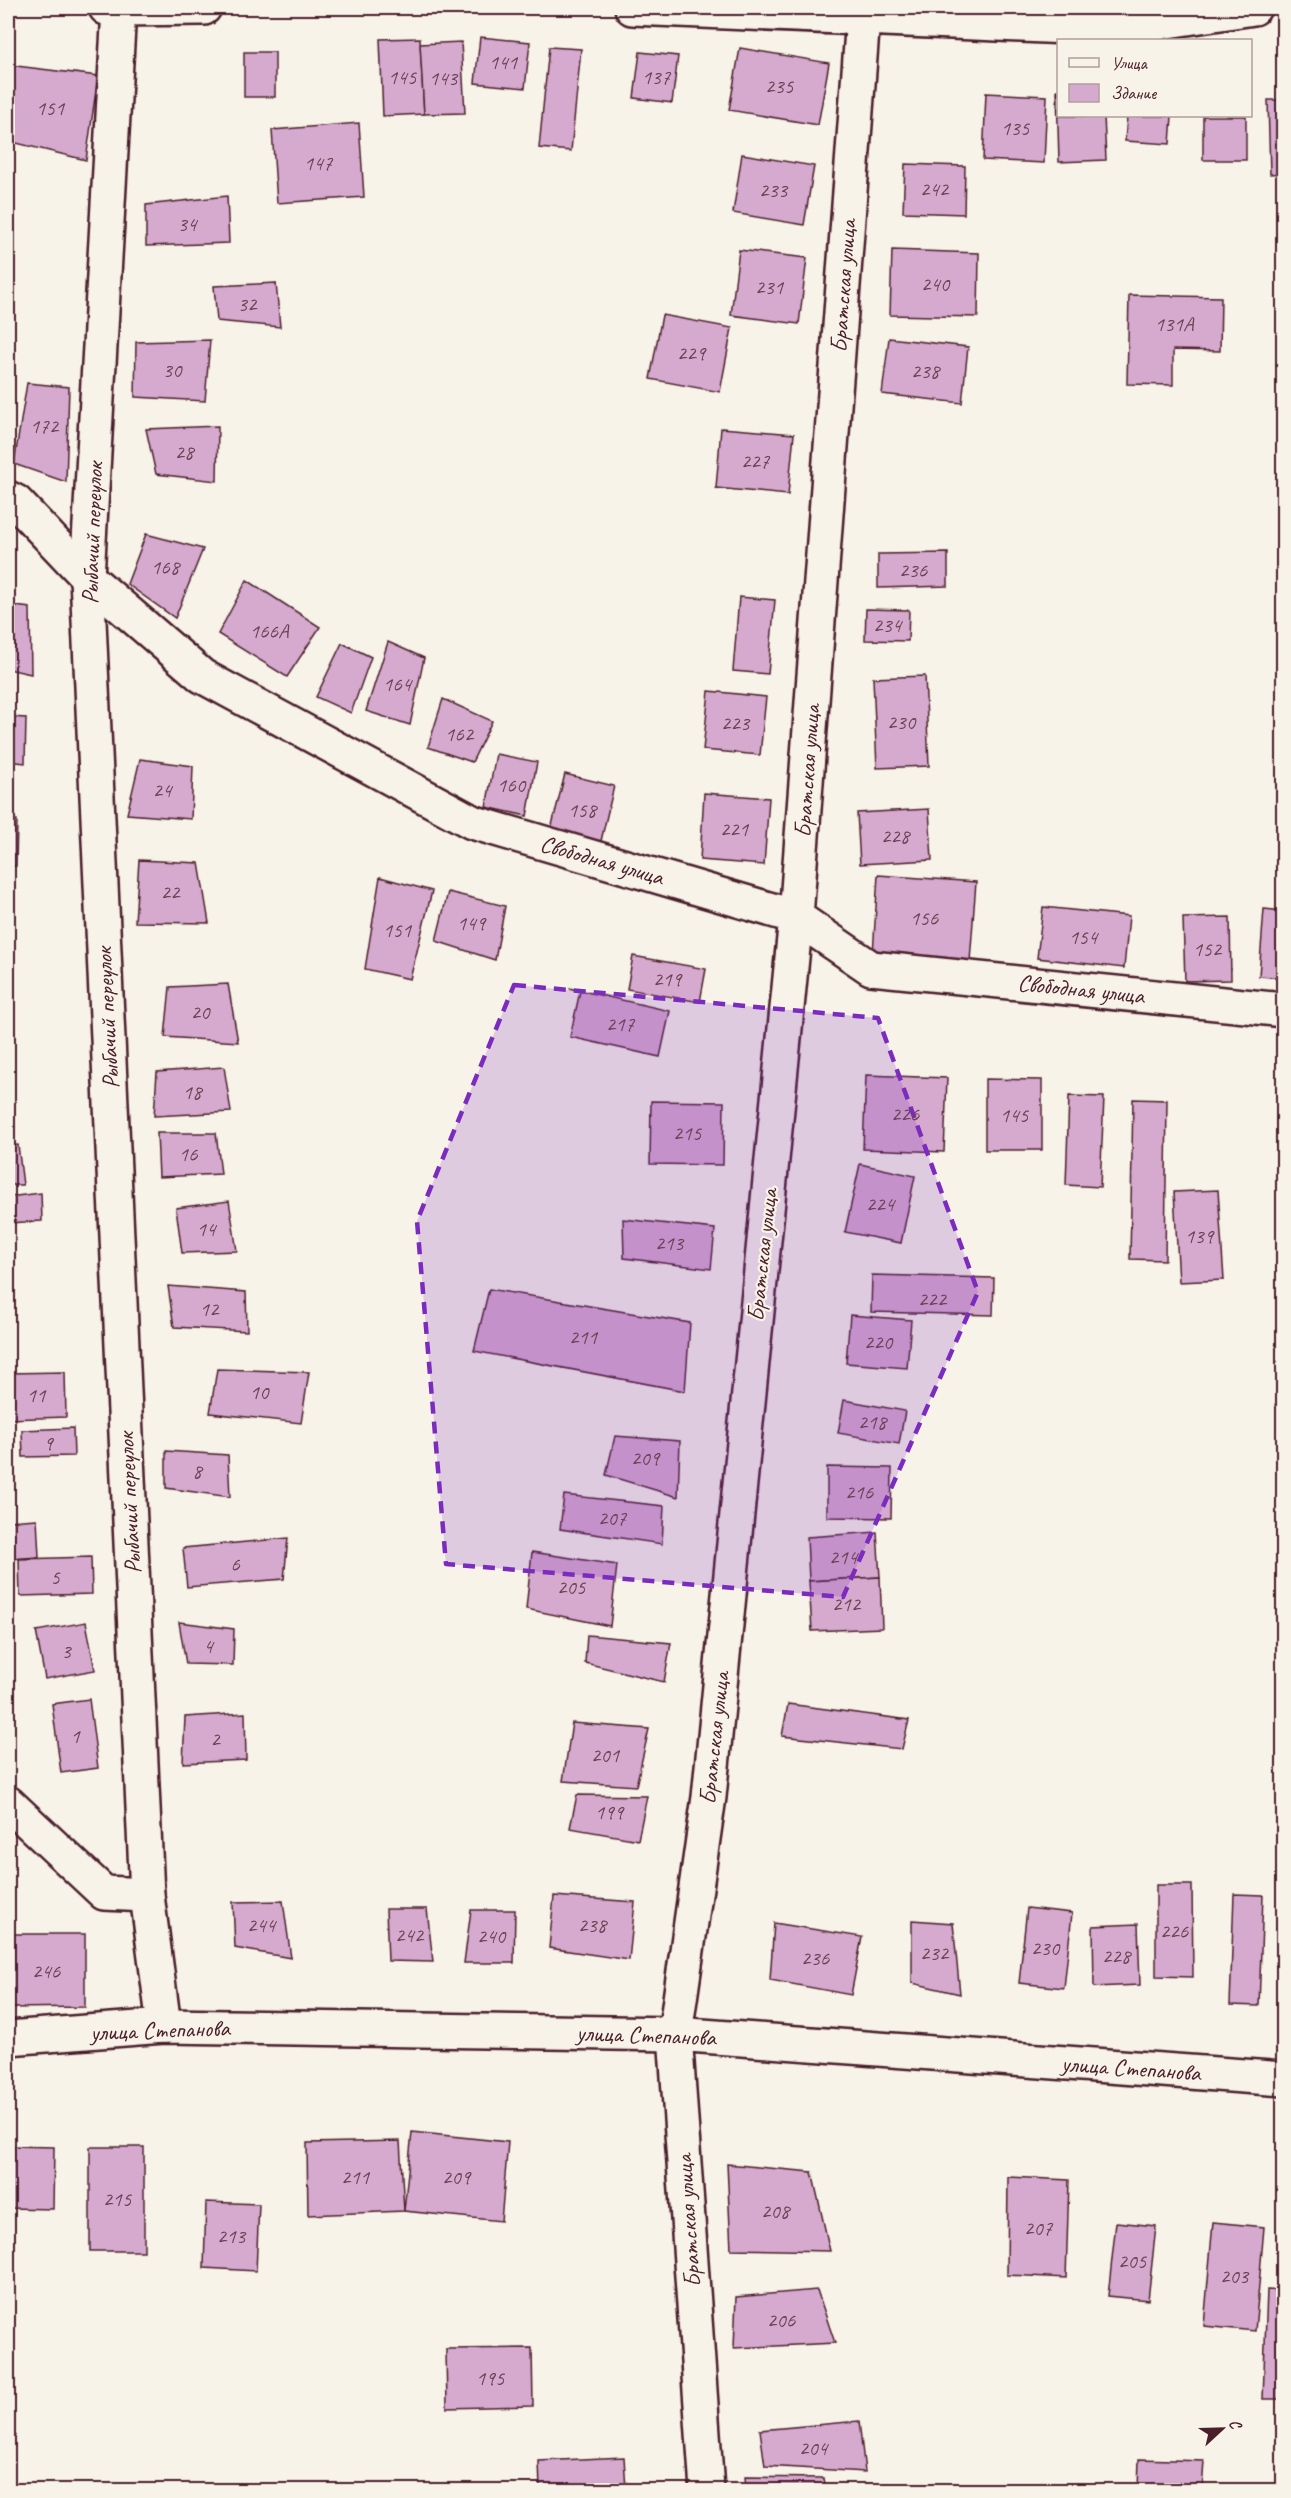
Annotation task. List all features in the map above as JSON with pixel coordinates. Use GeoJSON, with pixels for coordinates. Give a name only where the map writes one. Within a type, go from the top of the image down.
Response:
{"type":"FeatureCollection","features":[{"type":"Feature","properties":{"kind":"street"},"geometry":{"type":"LineString","coordinates":[[113,8],[204,8]]}},
{"type":"Feature","properties":{"kind":"street","name":"Рыбачий переулок"},"geometry":{"type":"LineString","coordinates":[[113,8],[87,577],[147,1894],[164,2026]]}},
{"type":"Feature","properties":{"kind":"street"},"geometry":{"type":"LineString","coordinates":[[632,8],[1114,29],[1254,8]]}},
{"type":"Feature","properties":{"kind":"street","name":"Братская улица"},"geometry":{"type":"LineString","coordinates":[[708,2490],[675,2034],[709,1797],[796,917],[863,17]]}},
{"type":"Feature","properties":{"kind":"street","name":"Свободная улица"},"geometry":{"type":"LineString","coordinates":[[8,498],[16,502],[87,577],[202,676],[472,822],[796,917],[871,968],[1284,1010]]}},
{"type":"Feature","properties":{"kind":"street"},"geometry":{"type":"LineString","coordinates":[[8,1803],[104,1893],[147,1894]]}},
{"type":"Feature","properties":{"kind":"street","name":"улица Степанова"},"geometry":{"type":"LineString","coordinates":[[8,2038],[164,2026],[675,2034],[1284,2079]]}},
{"type":"Feature","properties":{"kind":"highlighted area"},"geometry":{"type":"Polygon","coordinates":[[[514,985],[878,1018],[978,1292],[843,1597],[446,1564],[417,1221],[514,985]]]}},
{"type":"Feature","properties":{"kind":"building"},"geometry":{"type":"Polygon","coordinates":[[[480,37],[530,42],[525,88],[475,83],[480,37]]]}},
{"type":"Feature","properties":{"kind":"building"},"geometry":{"type":"Polygon","coordinates":[[[420,38],[424,114],[383,116],[380,39],[420,38]]]}},
{"type":"Feature","properties":{"kind":"building"},"geometry":{"type":"Polygon","coordinates":[[[461,42],[465,113],[424,114],[420,44],[461,42]]]}},
{"type":"Feature","properties":{"kind":"building"},"geometry":{"type":"Polygon","coordinates":[[[549,47],[581,49],[571,151],[539,148],[549,47]]]}},
{"type":"Feature","properties":{"kind":"building"},"geometry":{"type":"Polygon","coordinates":[[[740,48],[829,63],[818,125],[729,110],[740,48]]]}},
{"type":"Feature","properties":{"kind":"building"},"geometry":{"type":"Polygon","coordinates":[[[244,52],[275,52],[275,97],[244,97],[244,52]]]}},
{"type":"Feature","properties":{"kind":"building"},"geometry":{"type":"Polygon","coordinates":[[[640,52],[678,56],[672,103],[634,98],[640,52]]]}},
{"type":"Feature","properties":{"kind":"building"},"geometry":{"type":"Polygon","coordinates":[[[8,65],[98,76],[86,160],[8,141],[8,65]]]}},
{"type":"Feature","properties":{"kind":"building"},"geometry":{"type":"Polygon","coordinates":[[[986,93],[1047,96],[1044,163],[983,160],[986,93]]]}},
{"type":"Feature","properties":{"kind":"building"},"geometry":{"type":"Polygon","coordinates":[[[1268,100],[1284,100],[1284,173],[1270,174],[1268,100]]]}},
{"type":"Feature","properties":{"kind":"building"},"geometry":{"type":"Polygon","coordinates":[[[1058,117],[1104,117],[1106,160],[1059,162],[1058,117]]]}},
{"type":"Feature","properties":{"kind":"building"},"geometry":{"type":"Polygon","coordinates":[[[1127,117],[1172,117],[1170,144],[1125,141],[1127,117]]]}},
{"type":"Feature","properties":{"kind":"building"},"geometry":{"type":"Polygon","coordinates":[[[1203,117],[1246,117],[1246,160],[1203,160],[1203,117]]]}},
{"type":"Feature","properties":{"kind":"building"},"geometry":{"type":"Polygon","coordinates":[[[359,123],[364,197],[277,203],[272,130],[359,123]]]}},
{"type":"Feature","properties":{"kind":"building"},"geometry":{"type":"Polygon","coordinates":[[[742,154],[814,166],[804,225],[733,213],[742,154]]]}},
{"type":"Feature","properties":{"kind":"building"},"geometry":{"type":"Polygon","coordinates":[[[905,164],[965,166],[964,214],[903,212],[905,164]]]}},
{"type":"Feature","properties":{"kind":"building"},"geometry":{"type":"Polygon","coordinates":[[[227,196],[229,243],[146,246],[146,205],[227,196]]]}},
{"type":"Feature","properties":{"kind":"building"},"geometry":{"type":"Polygon","coordinates":[[[739,250],[807,258],[799,324],[731,315],[739,250]]]}},
{"type":"Feature","properties":{"kind":"building"},"geometry":{"type":"Polygon","coordinates":[[[892,250],[979,253],[978,317],[890,315],[892,250]]]}},
{"type":"Feature","properties":{"kind":"building"},"geometry":{"type":"Polygon","coordinates":[[[276,283],[280,327],[217,321],[214,286],[276,283]]]}},
{"type":"Feature","properties":{"kind":"building"},"geometry":{"type":"Polygon","coordinates":[[[1129,295],[1221,297],[1220,351],[1173,350],[1173,385],[1127,384],[1129,295]]]}},
{"type":"Feature","properties":{"kind":"building"},"geometry":{"type":"Polygon","coordinates":[[[662,315],[732,328],[720,392],[650,379],[662,315]]]}},
{"type":"Feature","properties":{"kind":"building"},"geometry":{"type":"Polygon","coordinates":[[[889,338],[968,347],[962,403],[882,394],[889,338]]]}},
{"type":"Feature","properties":{"kind":"building"},"geometry":{"type":"Polygon","coordinates":[[[210,340],[205,401],[135,397],[136,342],[210,340]]]}},
{"type":"Feature","properties":{"kind":"building"},"geometry":{"type":"Polygon","coordinates":[[[27,383],[69,387],[66,482],[14,464],[27,383]]]}},
{"type":"Feature","properties":{"kind":"building"},"geometry":{"type":"Polygon","coordinates":[[[218,426],[217,481],[156,474],[146,429],[218,426]]]}},
{"type":"Feature","properties":{"kind":"building"},"geometry":{"type":"Polygon","coordinates":[[[721,428],[794,434],[788,495],[716,488],[721,428]]]}},
{"type":"Feature","properties":{"kind":"building"},"geometry":{"type":"Polygon","coordinates":[[[146,534],[203,549],[175,618],[127,584],[146,534]]]}},
{"type":"Feature","properties":{"kind":"building"},"geometry":{"type":"Polygon","coordinates":[[[948,553],[948,586],[878,588],[878,554],[948,553]]]}},
{"type":"Feature","properties":{"kind":"building"},"geometry":{"type":"Polygon","coordinates":[[[247,580],[320,627],[287,677],[218,634],[247,580]]]}},
{"type":"Feature","properties":{"kind":"building"},"geometry":{"type":"Polygon","coordinates":[[[739,597],[775,600],[768,674],[733,671],[739,597]]]}},
{"type":"Feature","properties":{"kind":"building"},"geometry":{"type":"Polygon","coordinates":[[[8,605],[30,608],[31,674],[8,669],[8,605]]]}},
{"type":"Feature","properties":{"kind":"building"},"geometry":{"type":"Polygon","coordinates":[[[866,609],[909,610],[908,641],[865,640],[866,609]]]}},
{"type":"Feature","properties":{"kind":"building"},"geometry":{"type":"Polygon","coordinates":[[[388,642],[424,658],[410,725],[366,711],[388,642]]]}},
{"type":"Feature","properties":{"kind":"building"},"geometry":{"type":"Polygon","coordinates":[[[342,643],[371,657],[351,713],[316,697],[342,643]]]}},
{"type":"Feature","properties":{"kind":"building"},"geometry":{"type":"Polygon","coordinates":[[[925,676],[929,766],[877,768],[873,678],[925,676]]]}},
{"type":"Feature","properties":{"kind":"building"},"geometry":{"type":"Polygon","coordinates":[[[709,691],[766,697],[760,755],[703,750],[709,691]]]}},
{"type":"Feature","properties":{"kind":"building"},"geometry":{"type":"Polygon","coordinates":[[[443,699],[492,721],[472,762],[428,747],[443,699]]]}},
{"type":"Feature","properties":{"kind":"building"},"geometry":{"type":"Polygon","coordinates":[[[8,717],[26,718],[25,763],[8,761],[8,717]]]}},
{"type":"Feature","properties":{"kind":"building"},"geometry":{"type":"Polygon","coordinates":[[[496,754],[537,762],[527,816],[486,807],[496,754]]]}},
{"type":"Feature","properties":{"kind":"building"},"geometry":{"type":"Polygon","coordinates":[[[140,759],[193,766],[191,819],[127,814],[140,759]]]}},
{"type":"Feature","properties":{"kind":"building"},"geometry":{"type":"Polygon","coordinates":[[[565,774],[614,786],[600,845],[550,833],[565,774]]]}},
{"type":"Feature","properties":{"kind":"building"},"geometry":{"type":"Polygon","coordinates":[[[704,793],[769,798],[764,865],[700,860],[704,793]]]}},
{"type":"Feature","properties":{"kind":"building"},"geometry":{"type":"Polygon","coordinates":[[[929,809],[932,860],[860,864],[857,813],[929,809]]]}},
{"type":"Feature","properties":{"kind":"building"},"geometry":{"type":"Polygon","coordinates":[[[17,820],[16,866],[8,866],[8,821],[17,820]]]}},
{"type":"Feature","properties":{"kind":"building"},"geometry":{"type":"Polygon","coordinates":[[[139,860],[199,863],[209,923],[135,922],[139,860]]]}},
{"type":"Feature","properties":{"kind":"building"},"geometry":{"type":"Polygon","coordinates":[[[878,875],[976,882],[970,961],[873,954],[878,875]]]}},
{"type":"Feature","properties":{"kind":"building"},"geometry":{"type":"Polygon","coordinates":[[[380,877],[432,891],[410,979],[365,969],[380,877]]]}},
{"type":"Feature","properties":{"kind":"building"},"geometry":{"type":"Polygon","coordinates":[[[448,892],[505,906],[495,960],[436,941],[448,892]]]}},
{"type":"Feature","properties":{"kind":"building"},"geometry":{"type":"Polygon","coordinates":[[[1043,907],[1129,916],[1124,968],[1037,958],[1043,907]]]}},
{"type":"Feature","properties":{"kind":"building"},"geometry":{"type":"Polygon","coordinates":[[[1264,909],[1284,911],[1284,978],[1259,976],[1264,909]]]}},
{"type":"Feature","properties":{"kind":"building"},"geometry":{"type":"Polygon","coordinates":[[[1230,917],[1231,980],[1185,981],[1183,918],[1230,917]]]}},
{"type":"Feature","properties":{"kind":"building"},"geometry":{"type":"Polygon","coordinates":[[[633,956],[706,969],[700,1002],[627,989],[633,956]]]}},
{"type":"Feature","properties":{"kind":"building"},"geometry":{"type":"Polygon","coordinates":[[[228,984],[238,1042],[165,1037],[170,987],[228,984]]]}},
{"type":"Feature","properties":{"kind":"building"},"geometry":{"type":"Polygon","coordinates":[[[569,988],[670,1011],[660,1057],[570,1037],[580,991],[569,988]]]}},
{"type":"Feature","properties":{"kind":"building"},"geometry":{"type":"Polygon","coordinates":[[[224,1067],[231,1112],[154,1116],[157,1072],[224,1067]]]}},
{"type":"Feature","properties":{"kind":"building"},"geometry":{"type":"Polygon","coordinates":[[[866,1075],[947,1078],[944,1152],[863,1149],[866,1075]]]}},
{"type":"Feature","properties":{"kind":"building"},"geometry":{"type":"Polygon","coordinates":[[[985,1079],[1042,1080],[1042,1150],[985,1150],[985,1079]]]}},
{"type":"Feature","properties":{"kind":"building"},"geometry":{"type":"Polygon","coordinates":[[[1069,1096],[1104,1097],[1100,1187],[1066,1185],[1069,1096]]]}},
{"type":"Feature","properties":{"kind":"building"},"geometry":{"type":"Polygon","coordinates":[[[1133,1099],[1167,1100],[1165,1260],[1130,1259],[1133,1099]]]}},
{"type":"Feature","properties":{"kind":"building"},"geometry":{"type":"Polygon","coordinates":[[[651,1101],[724,1102],[723,1165],[650,1164],[651,1101]]]}},
{"type":"Feature","properties":{"kind":"building"},"geometry":{"type":"Polygon","coordinates":[[[157,1133],[216,1133],[221,1174],[159,1177],[157,1133]]]}},
{"type":"Feature","properties":{"kind":"building"},"geometry":{"type":"Polygon","coordinates":[[[18,1145],[23,1185],[8,1185],[8,1146],[18,1145]]]}},
{"type":"Feature","properties":{"kind":"building"},"geometry":{"type":"Polygon","coordinates":[[[860,1164],[915,1176],[901,1243],[845,1232],[860,1164]]]}},
{"type":"Feature","properties":{"kind":"building"},"geometry":{"type":"Polygon","coordinates":[[[1218,1190],[1224,1280],[1179,1282],[1174,1192],[1218,1190]]]}},
{"type":"Feature","properties":{"kind":"building"},"geometry":{"type":"Polygon","coordinates":[[[41,1193],[42,1221],[8,1223],[8,1197],[41,1193]]]}},
{"type":"Feature","properties":{"kind":"building"},"geometry":{"type":"Polygon","coordinates":[[[229,1201],[237,1251],[182,1253],[176,1208],[229,1201]]]}},
{"type":"Feature","properties":{"kind":"building"},"geometry":{"type":"Polygon","coordinates":[[[623,1219],[715,1229],[711,1269],[624,1258],[623,1219]]]}},
{"type":"Feature","properties":{"kind":"building"},"geometry":{"type":"Polygon","coordinates":[[[872,1275],[994,1278],[993,1315],[871,1312],[872,1275]]]}},
{"type":"Feature","properties":{"kind":"building"},"geometry":{"type":"Polygon","coordinates":[[[168,1286],[246,1292],[247,1331],[174,1327],[168,1286]]]}},
{"type":"Feature","properties":{"kind":"building"},"geometry":{"type":"Polygon","coordinates":[[[489,1289],[690,1323],[685,1391],[474,1351],[489,1289]]]}},
{"type":"Feature","properties":{"kind":"building"},"geometry":{"type":"Polygon","coordinates":[[[850,1315],[911,1320],[907,1368],[846,1363],[850,1315]]]}},
{"type":"Feature","properties":{"kind":"building"},"geometry":{"type":"Polygon","coordinates":[[[217,1369],[309,1372],[301,1423],[210,1413],[217,1369]]]}},
{"type":"Feature","properties":{"kind":"building"},"geometry":{"type":"Polygon","coordinates":[[[65,1372],[66,1417],[8,1419],[8,1373],[65,1372]]]}},
{"type":"Feature","properties":{"kind":"building"},"geometry":{"type":"Polygon","coordinates":[[[844,1400],[905,1411],[899,1444],[838,1433],[844,1400]]]}},
{"type":"Feature","properties":{"kind":"building"},"geometry":{"type":"Polygon","coordinates":[[[73,1428],[74,1456],[23,1457],[22,1430],[73,1428]]]}},
{"type":"Feature","properties":{"kind":"building"},"geometry":{"type":"Polygon","coordinates":[[[615,1436],[680,1441],[678,1497],[606,1475],[615,1436]]]}},
{"type":"Feature","properties":{"kind":"building"},"geometry":{"type":"Polygon","coordinates":[[[166,1451],[228,1455],[230,1497],[166,1488],[166,1451]]]}},
{"type":"Feature","properties":{"kind":"building"},"geometry":{"type":"Polygon","coordinates":[[[827,1467],[892,1468],[891,1518],[827,1517],[827,1467]]]}},
{"type":"Feature","properties":{"kind":"building"},"geometry":{"type":"Polygon","coordinates":[[[564,1495],[664,1506],[662,1544],[560,1529],[564,1495]]]}},
{"type":"Feature","properties":{"kind":"building"},"geometry":{"type":"Polygon","coordinates":[[[37,1519],[39,1557],[8,1559],[8,1521],[37,1519]]]}},
{"type":"Feature","properties":{"kind":"building"},"geometry":{"type":"Polygon","coordinates":[[[877,1532],[880,1577],[809,1581],[807,1537],[877,1532]]]}},
{"type":"Feature","properties":{"kind":"building"},"geometry":{"type":"Polygon","coordinates":[[[288,1538],[284,1579],[187,1587],[183,1548],[288,1538]]]}},
{"type":"Feature","properties":{"kind":"building"},"geometry":{"type":"Polygon","coordinates":[[[532,1552],[617,1565],[610,1626],[526,1609],[532,1552]]]}},
{"type":"Feature","properties":{"kind":"building"},"geometry":{"type":"Polygon","coordinates":[[[91,1557],[92,1594],[20,1596],[19,1559],[91,1557]]]}},
{"type":"Feature","properties":{"kind":"building"},"geometry":{"type":"Polygon","coordinates":[[[880,1577],[882,1628],[812,1631],[809,1581],[880,1577]]]}},
{"type":"Feature","properties":{"kind":"building"},"geometry":{"type":"Polygon","coordinates":[[[86,1622],[95,1670],[45,1679],[36,1631],[86,1622]]]}},
{"type":"Feature","properties":{"kind":"building"},"geometry":{"type":"Polygon","coordinates":[[[179,1622],[234,1629],[233,1665],[186,1664],[179,1622]]]}},
{"type":"Feature","properties":{"kind":"building"},"geometry":{"type":"Polygon","coordinates":[[[587,1635],[671,1643],[664,1682],[585,1663],[587,1635]]]}},
{"type":"Feature","properties":{"kind":"building"},"geometry":{"type":"Polygon","coordinates":[[[89,1699],[98,1768],[61,1773],[52,1704],[89,1699]]]}},
{"type":"Feature","properties":{"kind":"building"},"geometry":{"type":"Polygon","coordinates":[[[788,1704],[909,1720],[902,1749],[782,1736],[788,1704]]]}},
{"type":"Feature","properties":{"kind":"building"},"geometry":{"type":"Polygon","coordinates":[[[245,1713],[246,1760],[183,1763],[185,1717],[245,1713]]]}},
{"type":"Feature","properties":{"kind":"building"},"geometry":{"type":"Polygon","coordinates":[[[572,1723],[649,1729],[636,1786],[563,1781],[572,1723]]]}},
{"type":"Feature","properties":{"kind":"building"},"geometry":{"type":"Polygon","coordinates":[[[577,1795],[647,1796],[638,1840],[570,1828],[577,1795]]]}},
{"type":"Feature","properties":{"kind":"building"},"geometry":{"type":"Polygon","coordinates":[[[1156,1885],[1192,1885],[1193,1977],[1156,1976],[1156,1885]]]}},
{"type":"Feature","properties":{"kind":"building"},"geometry":{"type":"Polygon","coordinates":[[[1234,1894],[1263,1895],[1259,2006],[1230,2005],[1234,1894]]]}},
{"type":"Feature","properties":{"kind":"building"},"geometry":{"type":"Polygon","coordinates":[[[554,1896],[635,1902],[629,1960],[549,1948],[554,1896]]]}},
{"type":"Feature","properties":{"kind":"building"},"geometry":{"type":"Polygon","coordinates":[[[283,1901],[291,1958],[235,1948],[233,1902],[283,1901]]]}},
{"type":"Feature","properties":{"kind":"building"},"geometry":{"type":"Polygon","coordinates":[[[1027,1908],[1072,1913],[1064,1988],[1019,1983],[1027,1908]]]}},
{"type":"Feature","properties":{"kind":"building"},"geometry":{"type":"Polygon","coordinates":[[[386,1909],[427,1909],[433,1962],[388,1961],[386,1909]]]}},
{"type":"Feature","properties":{"kind":"building"},"geometry":{"type":"Polygon","coordinates":[[[471,1910],[515,1910],[514,1963],[464,1963],[471,1910]]]}},
{"type":"Feature","properties":{"kind":"building"},"geometry":{"type":"Polygon","coordinates":[[[912,1920],[953,1923],[960,1994],[912,1983],[912,1920]]]}},
{"type":"Feature","properties":{"kind":"building"},"geometry":{"type":"Polygon","coordinates":[[[774,1923],[862,1937],[851,1995],[770,1980],[774,1923]]]}},
{"type":"Feature","properties":{"kind":"building"},"geometry":{"type":"Polygon","coordinates":[[[1138,1924],[1140,1985],[1094,1987],[1093,1926],[1138,1924]]]}},
{"type":"Feature","properties":{"kind":"building"},"geometry":{"type":"Polygon","coordinates":[[[8,1934],[85,1934],[85,2007],[8,2008],[8,1934]]]}},
{"type":"Feature","properties":{"kind":"building"},"geometry":{"type":"Polygon","coordinates":[[[412,2132],[508,2142],[501,2221],[404,2211],[412,2132]]]}},
{"type":"Feature","properties":{"kind":"building"},"geometry":{"type":"Polygon","coordinates":[[[400,2141],[404,2211],[308,2215],[307,2143],[400,2141]]]}},
{"type":"Feature","properties":{"kind":"building"},"geometry":{"type":"Polygon","coordinates":[[[9,2146],[54,2147],[53,2209],[8,2208],[9,2146]]]}},
{"type":"Feature","properties":{"kind":"building"},"geometry":{"type":"Polygon","coordinates":[[[90,2147],[144,2147],[144,2251],[90,2251],[90,2147]]]}},
{"type":"Feature","properties":{"kind":"building"},"geometry":{"type":"Polygon","coordinates":[[[727,2164],[812,2172],[830,2251],[731,2249],[727,2164]]]}},
{"type":"Feature","properties":{"kind":"building"},"geometry":{"type":"Polygon","coordinates":[[[1008,2177],[1069,2180],[1066,2278],[1007,2275],[1008,2177]]]}},
{"type":"Feature","properties":{"kind":"building"},"geometry":{"type":"Polygon","coordinates":[[[206,2202],[259,2204],[256,2271],[204,2268],[206,2202]]]}},
{"type":"Feature","properties":{"kind":"building"},"geometry":{"type":"Polygon","coordinates":[[[1116,2222],[1156,2226],[1148,2300],[1108,2296],[1116,2222]]]}},
{"type":"Feature","properties":{"kind":"building"},"geometry":{"type":"Polygon","coordinates":[[[1213,2222],[1264,2227],[1255,2331],[1204,2326],[1213,2222]]]}},
{"type":"Feature","properties":{"kind":"building"},"geometry":{"type":"Polygon","coordinates":[[[817,2290],[835,2343],[734,2348],[736,2297],[817,2290]]]}},
{"type":"Feature","properties":{"kind":"building"},"geometry":{"type":"Polygon","coordinates":[[[1267,2290],[1284,2291],[1284,2399],[1263,2399],[1267,2290]]]}},
{"type":"Feature","properties":{"kind":"building"},"geometry":{"type":"Polygon","coordinates":[[[532,2348],[533,2406],[447,2408],[446,2349],[532,2348]]]}},
{"type":"Feature","properties":{"kind":"building"},"geometry":{"type":"Polygon","coordinates":[[[859,2421],[865,2472],[765,2466],[760,2430],[859,2421]]]}},
{"type":"Feature","properties":{"kind":"building"},"geometry":{"type":"Polygon","coordinates":[[[624,2457],[626,2490],[540,2490],[539,2461],[624,2457]]]}},
{"type":"Feature","properties":{"kind":"building"},"geometry":{"type":"Polygon","coordinates":[[[1139,2459],[1204,2461],[1202,2490],[1138,2490],[1139,2459]]]}},
{"type":"Feature","properties":{"kind":"building"},"geometry":{"type":"Polygon","coordinates":[[[745,2477],[824,2478],[826,2490],[746,2490],[745,2477]]]}}]}
